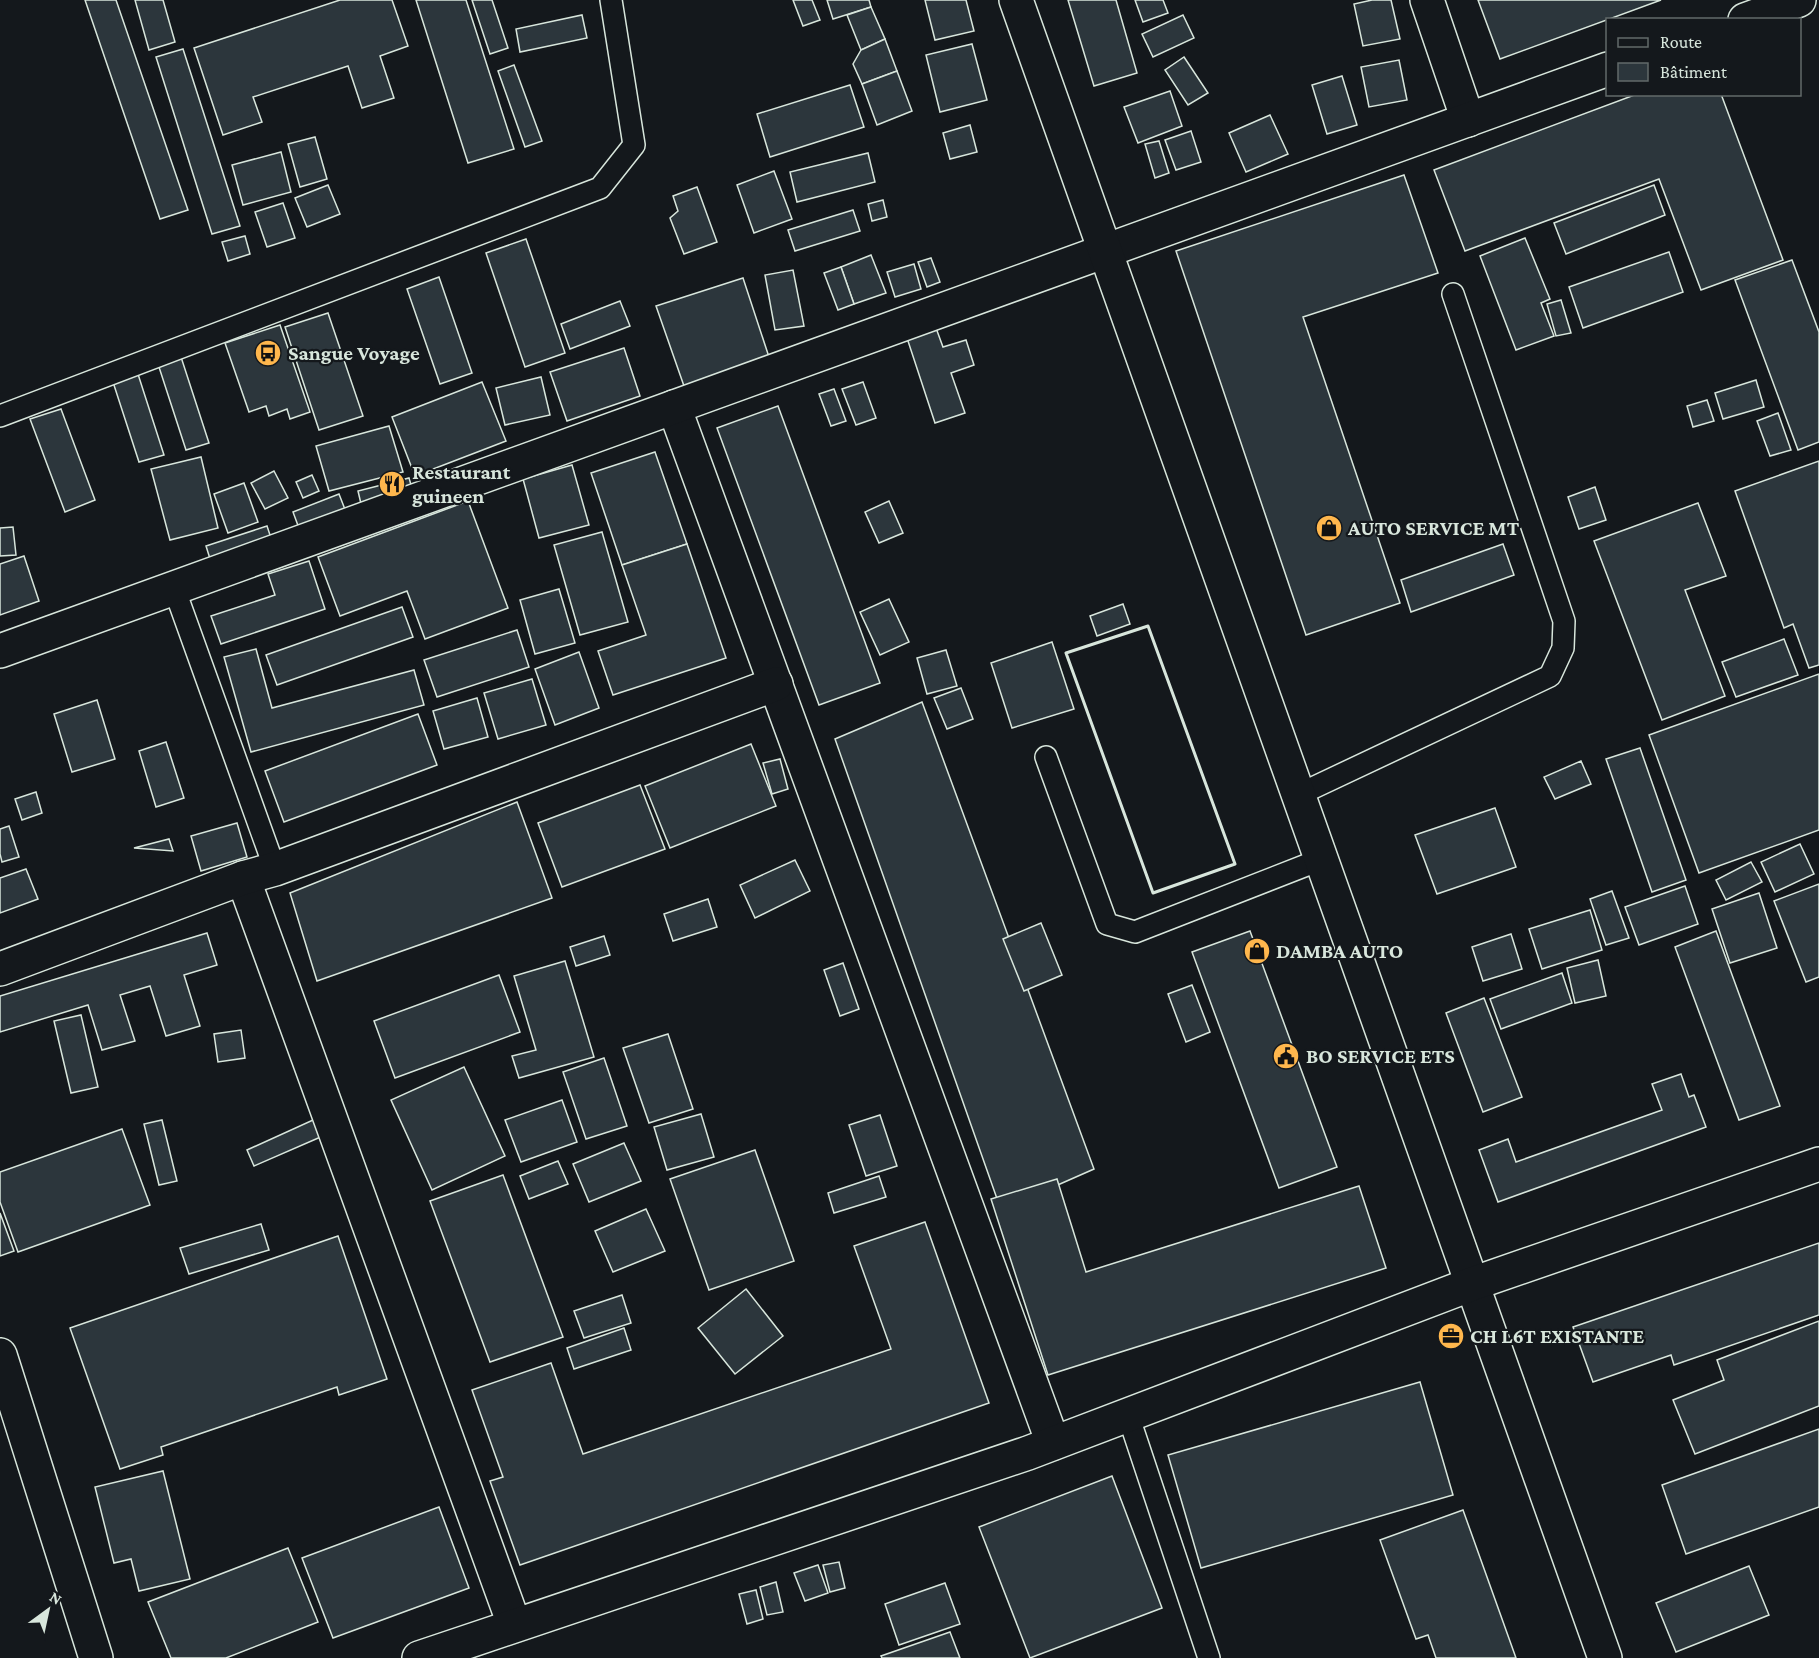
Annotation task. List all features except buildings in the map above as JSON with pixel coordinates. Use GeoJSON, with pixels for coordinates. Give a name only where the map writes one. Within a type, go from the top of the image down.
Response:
{"type":"FeatureCollection","features":[{"type":"Feature","properties":{"kind":"street"},"geometry":{"type":"LineString","coordinates":[[1016,0],[1605,1658]]}},
{"type":"Feature","properties":{"kind":"street"},"geometry":{"type":"LineString","coordinates":[[1427,0],[1468,120]]}},
{"type":"Feature","properties":{"kind":"street"},"geometry":{"type":"LineString","coordinates":[[1750,18],[1799,0]]}},
{"type":"Feature","properties":{"kind":"street"},"geometry":{"type":"LineString","coordinates":[[0,651],[1606,70]]}},
{"type":"Feature","properties":{"kind":"street"},"geometry":{"type":"LineString","coordinates":[[674,407],[1053,1443]]}},
{"type":"Feature","properties":{"kind":"street"},"geometry":{"type":"LineString","coordinates":[[0,969],[776,684]]}},
{"type":"Feature","properties":{"kind":"street"},"geometry":{"type":"LineString","coordinates":[[243,878],[514,1624]]}},
{"type":"Feature","properties":{"kind":"street"},"geometry":{"type":"LineString","coordinates":[[419,1658],[1053,1443],[1472,1284],[1819,1164]]}},
{"type":"Feature","properties":{"kind":"street"},"geometry":{"type":"LineString","coordinates":[[0,1355],[5,1388],[96,1658]]}},
{"type":"Feature","properties":{"kind":"lane"},"geometry":{"type":"LineString","coordinates":[[0,416],[600,188],[634,145],[611,0]]}},
{"type":"Feature","properties":{"kind":"lane"},"geometry":{"type":"LineString","coordinates":[[1299,794],[1550,676],[1563,648],[1564,621],[1453,294]]}},
{"type":"Feature","properties":{"kind":"lane"},"geometry":{"type":"LineString","coordinates":[[174,588],[275,869]]}},
{"type":"Feature","properties":{"kind":"lane"},"geometry":{"type":"LineString","coordinates":[[1046,757],[1107,924],[1135,932],[1322,859]]}},
{"type":"Feature","properties":{"kind":"lane"},"geometry":{"type":"LineString","coordinates":[[1128,1415],[1209,1658]]}},
{"type":"Feature","properties":{"kind":"wall"},"geometry":{"type":"LineString","coordinates":[[1148,626],[1235,864],[1153,893],[1066,653],[1148,626]]}},
{"type":"Feature","properties":{"kind":"place","name":"Sangue Voyage"},"geometry":{"type":"Point","coordinates":[268,353]}},
{"type":"Feature","properties":{"kind":"place","name":"Restaurant guineen"},"geometry":{"type":"Point","coordinates":[392,484]}},
{"type":"Feature","properties":{"kind":"place","name":"AUTO SERVICE MT"},"geometry":{"type":"Point","coordinates":[1329,528]}},
{"type":"Feature","properties":{"kind":"place","name":"DAMBA AUTO"},"geometry":{"type":"Point","coordinates":[1257,951]}},
{"type":"Feature","properties":{"kind":"place","name":"BO SERVICE ETS"},"geometry":{"type":"Point","coordinates":[1286,1056]}},
{"type":"Feature","properties":{"kind":"place","name":"CH L6T EXISTANTE"},"geometry":{"type":"Point","coordinates":[1451,1336]}}]}
